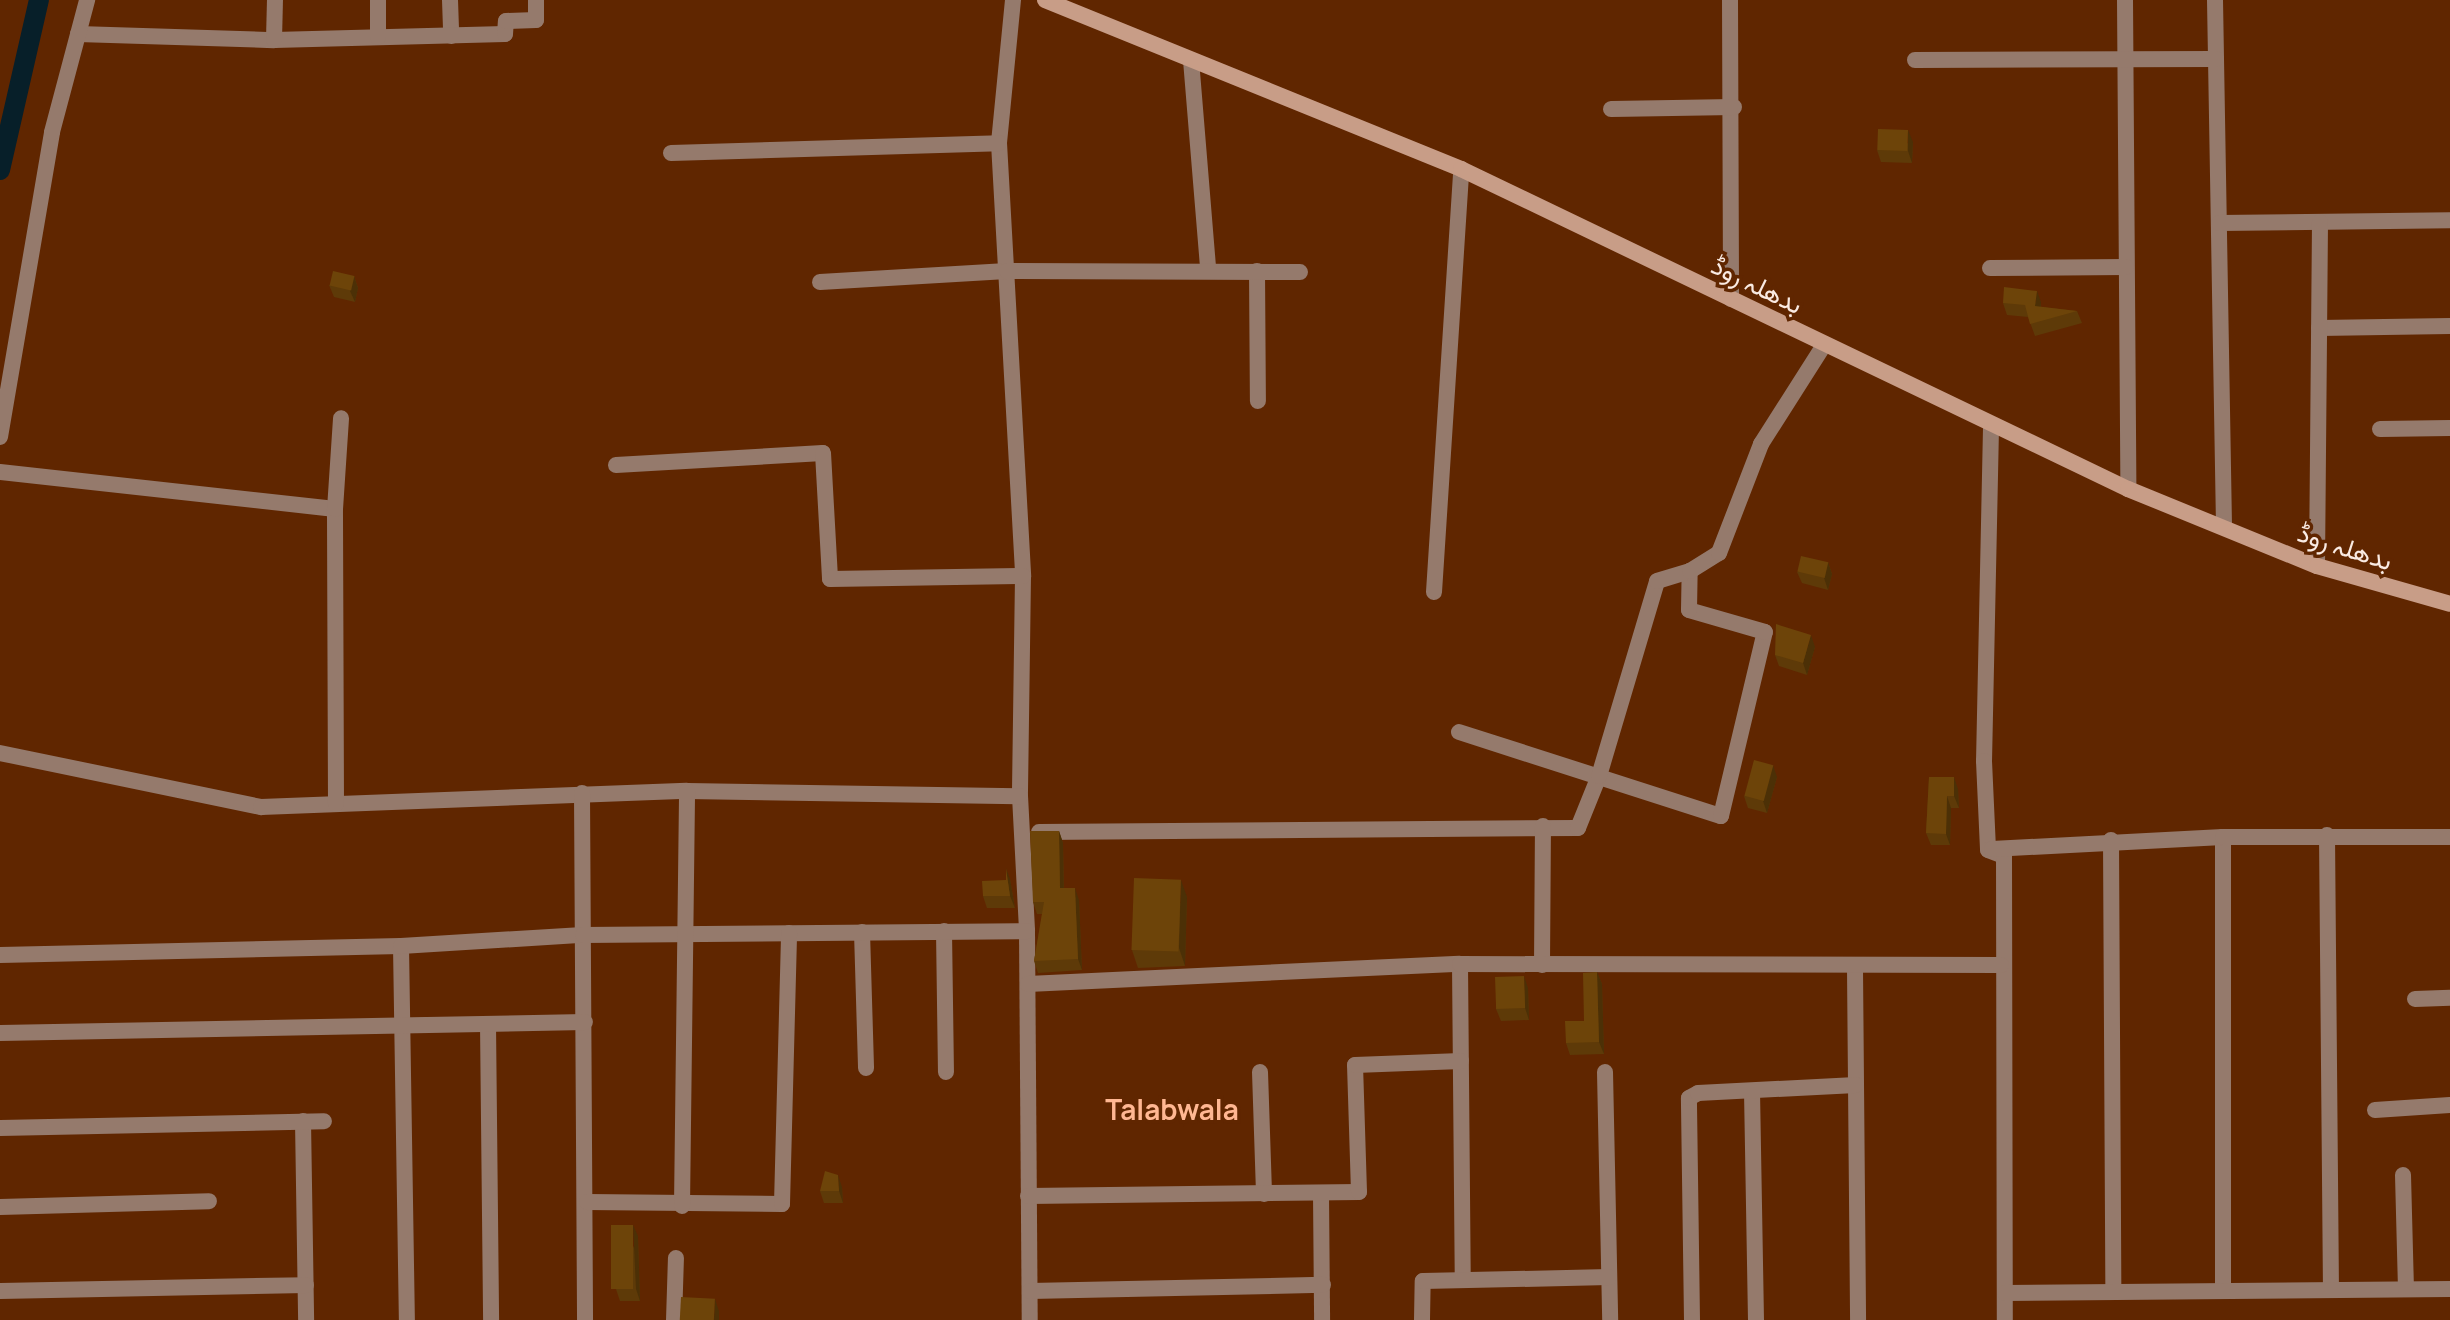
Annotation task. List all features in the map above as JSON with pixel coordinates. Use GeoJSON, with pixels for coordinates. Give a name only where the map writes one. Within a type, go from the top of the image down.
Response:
{"type":"FeatureCollection","features":[{"type":"Feature","properties":{"kind":"main road","name":"بدھلہ روڈ"},"geometry":{"type":"LineString","coordinates":[[1045,0],[1461,169],[1991,428],[2128,489],[2317,566],[2450,604]]}},
{"type":"Feature","properties":{"kind":"street"},"geometry":{"type":"LineString","coordinates":[[0,437],[52,132],[87,0]]}},
{"type":"Feature","properties":{"kind":"street"},"geometry":{"type":"LineString","coordinates":[[274,40],[275,0]]}},
{"type":"Feature","properties":{"kind":"street"},"geometry":{"type":"LineString","coordinates":[[378,0],[378,37]]}},
{"type":"Feature","properties":{"kind":"street"},"geometry":{"type":"LineString","coordinates":[[450,0],[451,36]]}},
{"type":"Feature","properties":{"kind":"street"},"geometry":{"type":"LineString","coordinates":[[78,34],[274,40],[505,34],[506,21],[536,20],[536,0]]}},
{"type":"Feature","properties":{"kind":"street"},"geometry":{"type":"LineString","coordinates":[[1013,0],[999,143],[1023,576],[1020,796],[1027,931],[1030,1320]]}},
{"type":"Feature","properties":{"kind":"street"},"geometry":{"type":"LineString","coordinates":[[1730,0],[1734,107],[1731,299]]}},
{"type":"Feature","properties":{"kind":"street"},"geometry":{"type":"LineString","coordinates":[[2125,0],[2128,489]]}},
{"type":"Feature","properties":{"kind":"street"},"geometry":{"type":"LineString","coordinates":[[2215,0],[2224,527]]}},
{"type":"Feature","properties":{"kind":"street"},"geometry":{"type":"LineString","coordinates":[[1915,60],[2216,59]]}},
{"type":"Feature","properties":{"kind":"street"},"geometry":{"type":"LineString","coordinates":[[1191,60],[1208,269]]}},
{"type":"Feature","properties":{"kind":"street"},"geometry":{"type":"LineString","coordinates":[[1611,109],[1734,107]]}},
{"type":"Feature","properties":{"kind":"street"},"geometry":{"type":"LineString","coordinates":[[671,153],[999,143]]}},
{"type":"Feature","properties":{"kind":"street"},"geometry":{"type":"LineString","coordinates":[[1434,592],[1461,169]]}},
{"type":"Feature","properties":{"kind":"street"},"geometry":{"type":"LineString","coordinates":[[2219,223],[2450,220]]}},
{"type":"Feature","properties":{"kind":"street"},"geometry":{"type":"LineString","coordinates":[[2317,566],[2320,222]]}},
{"type":"Feature","properties":{"kind":"street"},"geometry":{"type":"LineString","coordinates":[[1990,268],[2126,267]]}},
{"type":"Feature","properties":{"kind":"street"},"geometry":{"type":"LineString","coordinates":[[820,282],[1007,271],[1208,269],[1300,272]]}},
{"type":"Feature","properties":{"kind":"street"},"geometry":{"type":"LineString","coordinates":[[1257,271],[1258,401]]}},
{"type":"Feature","properties":{"kind":"street"},"geometry":{"type":"LineString","coordinates":[[2319,328],[2450,326]]}},
{"type":"Feature","properties":{"kind":"street"},"geometry":{"type":"LineString","coordinates":[[1024,832],[1578,828],[1599,776],[1657,581],[1690,571],[1719,553],[1761,444],[1824,345]]}},
{"type":"Feature","properties":{"kind":"street"},"geometry":{"type":"LineString","coordinates":[[336,804],[335,509],[341,418]]}},
{"type":"Feature","properties":{"kind":"street"},"geometry":{"type":"LineString","coordinates":[[1988,850],[1984,761],[1991,428]]}},
{"type":"Feature","properties":{"kind":"street"},"geometry":{"type":"LineString","coordinates":[[2380,429],[2450,428]]}},
{"type":"Feature","properties":{"kind":"street"},"geometry":{"type":"LineString","coordinates":[[616,465],[823,453],[830,579],[1023,576]]}},
{"type":"Feature","properties":{"kind":"street"},"geometry":{"type":"LineString","coordinates":[[0,472],[335,509]]}},
{"type":"Feature","properties":{"kind":"street"},"geometry":{"type":"LineString","coordinates":[[1459,732],[1721,816],[1765,632],[1689,610],[1690,571]]}},
{"type":"Feature","properties":{"kind":"street"},"geometry":{"type":"LineString","coordinates":[[0,753],[261,807],[687,791],[1020,796]]}},
{"type":"Feature","properties":{"kind":"street"},"geometry":{"type":"LineString","coordinates":[[682,1206],[687,791]]}},
{"type":"Feature","properties":{"kind":"street"},"geometry":{"type":"LineString","coordinates":[[582,793],[587,1202],[585,1320]]}},
{"type":"Feature","properties":{"kind":"street"},"geometry":{"type":"LineString","coordinates":[[1542,965],[1543,826]]}},
{"type":"Feature","properties":{"kind":"street"},"geometry":{"type":"LineString","coordinates":[[1988,850],[2111,840],[2327,835],[2450,837]]}},
{"type":"Feature","properties":{"kind":"street"},"geometry":{"type":"LineString","coordinates":[[2327,835],[2331,1290]]}},
{"type":"Feature","properties":{"kind":"street"},"geometry":{"type":"LineString","coordinates":[[2223,837],[2223,1291]]}},
{"type":"Feature","properties":{"kind":"street"},"geometry":{"type":"LineString","coordinates":[[2111,840],[2113,1292]]}},
{"type":"Feature","properties":{"kind":"street"},"geometry":{"type":"LineString","coordinates":[[1988,850],[2004,856],[2001,965],[2005,1320]]}},
{"type":"Feature","properties":{"kind":"street"},"geometry":{"type":"LineString","coordinates":[[944,931],[946,1072]]}},
{"type":"Feature","properties":{"kind":"street"},"geometry":{"type":"LineString","coordinates":[[0,955],[401,946],[583,935],[1027,931]]}},
{"type":"Feature","properties":{"kind":"street"},"geometry":{"type":"LineString","coordinates":[[862,932],[866,1068]]}},
{"type":"Feature","properties":{"kind":"street"},"geometry":{"type":"LineString","coordinates":[[587,1202],[682,1206],[782,1204],[789,933]]}},
{"type":"Feature","properties":{"kind":"street"},"geometry":{"type":"LineString","coordinates":[[401,946],[407,1320]]}},
{"type":"Feature","properties":{"kind":"street"},"geometry":{"type":"LineString","coordinates":[[1028,984],[1460,964],[1855,969],[2001,965]]}},
{"type":"Feature","properties":{"kind":"street"},"geometry":{"type":"LineString","coordinates":[[1460,964],[1463,1280]]}},
{"type":"Feature","properties":{"kind":"street"},"geometry":{"type":"LineString","coordinates":[[1855,969],[1858,1320]]}},
{"type":"Feature","properties":{"kind":"street"},"geometry":{"type":"LineString","coordinates":[[2415,999],[2450,998]]}},
{"type":"Feature","properties":{"kind":"street"},"geometry":{"type":"LineString","coordinates":[[0,1033],[585,1022]]}},
{"type":"Feature","properties":{"kind":"street"},"geometry":{"type":"LineString","coordinates":[[488,1024],[491,1320]]}},
{"type":"Feature","properties":{"kind":"street"},"geometry":{"type":"LineString","coordinates":[[1028,1196],[1359,1192],[1355,1065],[1461,1061]]}},
{"type":"Feature","properties":{"kind":"street"},"geometry":{"type":"LineString","coordinates":[[1260,1072],[1264,1194]]}},
{"type":"Feature","properties":{"kind":"street"},"geometry":{"type":"LineString","coordinates":[[1605,1072],[1610,1320]]}},
{"type":"Feature","properties":{"kind":"street"},"geometry":{"type":"LineString","coordinates":[[1692,1320],[1689,1098],[1856,1085]]}},
{"type":"Feature","properties":{"kind":"street"},"geometry":{"type":"LineString","coordinates":[[1752,1091],[1756,1320]]}},
{"type":"Feature","properties":{"kind":"street"},"geometry":{"type":"LineString","coordinates":[[2375,1110],[2450,1105]]}},
{"type":"Feature","properties":{"kind":"street"},"geometry":{"type":"LineString","coordinates":[[303,1121],[306,1320]]}},
{"type":"Feature","properties":{"kind":"street"},"geometry":{"type":"LineString","coordinates":[[0,1128],[324,1121]]}},
{"type":"Feature","properties":{"kind":"street"},"geometry":{"type":"LineString","coordinates":[[2403,1175],[2406,1289]]}},
{"type":"Feature","properties":{"kind":"street"},"geometry":{"type":"LineString","coordinates":[[1321,1194],[1322,1320]]}},
{"type":"Feature","properties":{"kind":"street"},"geometry":{"type":"LineString","coordinates":[[0,1207],[209,1201]]}},
{"type":"Feature","properties":{"kind":"street"},"geometry":{"type":"LineString","coordinates":[[674,1320],[676,1258]]}},
{"type":"Feature","properties":{"kind":"street"},"geometry":{"type":"LineString","coordinates":[[1422,1320],[1423,1281],[1609,1277]]}},
{"type":"Feature","properties":{"kind":"street"},"geometry":{"type":"LineString","coordinates":[[0,1291],[306,1285]]}},
{"type":"Feature","properties":{"kind":"street"},"geometry":{"type":"LineString","coordinates":[[1030,1291],[1323,1285]]}},
{"type":"Feature","properties":{"kind":"street"},"geometry":{"type":"LineString","coordinates":[[2005,1293],[2450,1289]]}},
{"type":"Feature","properties":{"kind":"building"},"geometry":{"type":"Polygon","coordinates":[[[1878,129],[1908,130],[1907,151],[1877,150],[1878,129]]]}},
{"type":"Feature","properties":{"kind":"building"},"geometry":{"type":"Polygon","coordinates":[[[333,271],[354,276],[351,291],[330,286],[333,271]]]}},
{"type":"Feature","properties":{"kind":"building"},"geometry":{"type":"Polygon","coordinates":[[[2004,287],[2037,291],[2035,306],[2077,311],[2030,324],[2025,305],[2003,303],[2004,287]]]}},
{"type":"Feature","properties":{"kind":"building"},"geometry":{"type":"Polygon","coordinates":[[[1801,556],[1828,562],[1825,578],[1797,572],[1801,556]]]}},
{"type":"Feature","properties":{"kind":"building"},"geometry":{"type":"Polygon","coordinates":[[[1776,624],[1811,635],[1803,663],[1775,655],[1776,624]]]}},
{"type":"Feature","properties":{"kind":"building"},"geometry":{"type":"Polygon","coordinates":[[[1754,760],[1773,765],[1764,801],[1744,796],[1754,760]]]}},
{"type":"Feature","properties":{"kind":"building"},"geometry":{"type":"Polygon","coordinates":[[[1929,777],[1954,777],[1954,796],[1947,796],[1946,834],[1926,833],[1929,777]]]}},
{"type":"Feature","properties":{"kind":"building"},"geometry":{"type":"Polygon","coordinates":[[[1030,831],[1059,831],[1060,888],[1075,888],[1078,959],[1034,961],[1044,902],[1033,902],[1030,831]]]}},
{"type":"Feature","properties":{"kind":"building"},"geometry":{"type":"Polygon","coordinates":[[[1006,868],[1010,896],[983,896],[982,881],[1006,880],[1006,868]]]}},
{"type":"Feature","properties":{"kind":"building"},"geometry":{"type":"Polygon","coordinates":[[[1134,878],[1181,880],[1178,952],[1131,950],[1134,878]]]}},
{"type":"Feature","properties":{"kind":"building"},"geometry":{"type":"Polygon","coordinates":[[[1597,972],[1599,1042],[1566,1043],[1565,1021],[1584,1021],[1583,973],[1597,972]]]}},
{"type":"Feature","properties":{"kind":"building"},"geometry":{"type":"Polygon","coordinates":[[[1524,976],[1525,1008],[1496,1009],[1495,977],[1524,976]]]}},
{"type":"Feature","properties":{"kind":"building"},"geometry":{"type":"Polygon","coordinates":[[[825,1171],[838,1175],[839,1191],[820,1191],[825,1171]]]}},
{"type":"Feature","properties":{"kind":"building"},"geometry":{"type":"Polygon","coordinates":[[[611,1225],[633,1225],[633,1289],[611,1289],[611,1225]]]}},
{"type":"Feature","properties":{"kind":"building"},"geometry":{"type":"Polygon","coordinates":[[[681,1297],[715,1299],[714,1320],[680,1320],[681,1297]]]}},
{"type":"Feature","properties":{"kind":"waterway"},"geometry":{"type":"LineString","coordinates":[[0,170],[39,0]]}},
{"type":"Feature","properties":{"kind":"district","name":"Talabwala"},"geometry":{"type":"Point","coordinates":[1172,1109]}}]}
